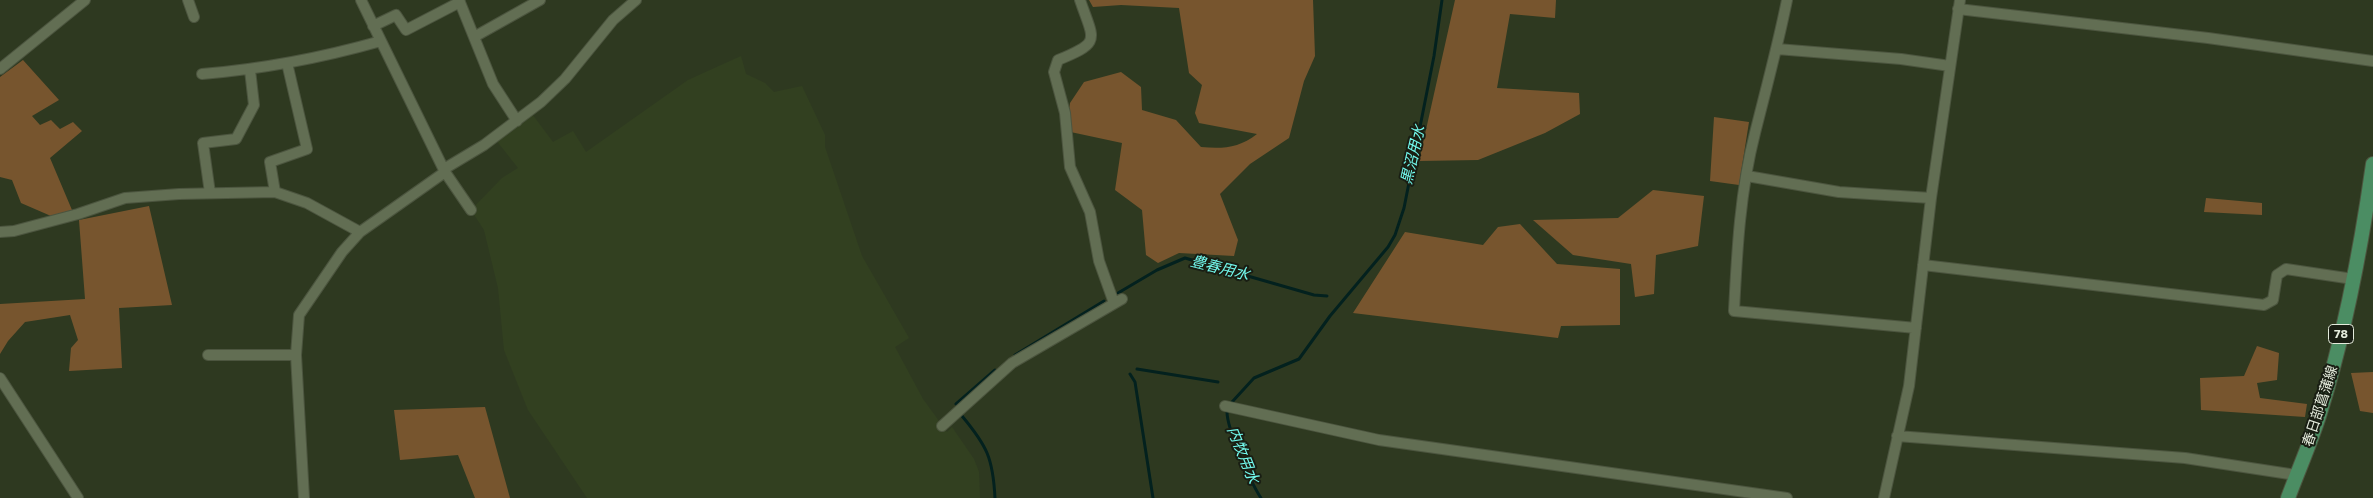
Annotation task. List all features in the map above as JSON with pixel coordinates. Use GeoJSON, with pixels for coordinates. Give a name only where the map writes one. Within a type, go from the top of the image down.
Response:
{"type":"FeatureCollection","features":[{"type":"Feature","properties":{"kind":"main road","name":"春日部菖蒲線"},"geometry":{"type":"LineString","coordinates":[[2288,498],[2321,409],[2334,363],[2353,279],[2373,164]]}},
{"type":"Feature","properties":{"kind":"street"},"geometry":{"type":"LineString","coordinates":[[0,69],[85,0]]}},
{"type":"Feature","properties":{"kind":"street"},"geometry":{"type":"LineString","coordinates":[[188,0],[194,17]]}},
{"type":"Feature","properties":{"kind":"street"},"geometry":{"type":"LineString","coordinates":[[361,0],[444,171],[471,210]]}},
{"type":"Feature","properties":{"kind":"street"},"geometry":{"type":"LineString","coordinates":[[474,36],[540,0]]}},
{"type":"Feature","properties":{"kind":"street"},"geometry":{"type":"LineString","coordinates":[[304,498],[296,355],[299,314],[342,252],[360,232],[541,102],[565,79],[613,20],[636,0]]}},
{"type":"Feature","properties":{"kind":"street"},"geometry":{"type":"LineString","coordinates":[[942,426],[1012,363],[1118,301],[1108,286],[1099,261],[1090,212],[1070,167],[1065,113],[1054,72],[1058,60],[1084,50],[1090,43],[1091,34],[1080,0]]}},
{"type":"Feature","properties":{"kind":"street"},"geometry":{"type":"LineString","coordinates":[[1787,0],[1777,48],[1754,134],[1746,176],[1739,225],[1734,311],[1916,328]]}},
{"type":"Feature","properties":{"kind":"street"},"geometry":{"type":"LineString","coordinates":[[373,26],[396,15],[406,30],[459,1],[493,84],[517,121]]}},
{"type":"Feature","properties":{"kind":"street"},"geometry":{"type":"LineString","coordinates":[[1884,498],[1909,386],[1931,198],[1959,5],[2373,60]]}},
{"type":"Feature","properties":{"kind":"street"},"geometry":{"type":"LineString","coordinates":[[202,74],[250,70],[287,64],[322,57],[381,41]]}},
{"type":"Feature","properties":{"kind":"street"},"geometry":{"type":"LineString","coordinates":[[1777,48],[1950,66]]}},
{"type":"Feature","properties":{"kind":"street"},"geometry":{"type":"LineString","coordinates":[[274,192],[270,162],[307,149],[287,64]]}},
{"type":"Feature","properties":{"kind":"street"},"geometry":{"type":"LineString","coordinates":[[210,193],[203,143],[236,139],[254,105],[250,70]]}},
{"type":"Feature","properties":{"kind":"street"},"geometry":{"type":"LineString","coordinates":[[1746,176],[1839,192],[1931,198]]}},
{"type":"Feature","properties":{"kind":"street"},"geometry":{"type":"LineString","coordinates":[[0,232],[14,231],[78,214],[125,198],[210,193],[274,192],[307,203],[360,232]]}},
{"type":"Feature","properties":{"kind":"street"},"geometry":{"type":"LineString","coordinates":[[1923,265],[2264,305],[2273,300],[2277,274],[2286,269],[2353,279]]}},
{"type":"Feature","properties":{"kind":"street"},"geometry":{"type":"LineString","coordinates":[[208,354],[296,355]]}},
{"type":"Feature","properties":{"kind":"street"},"geometry":{"type":"LineString","coordinates":[[0,378],[78,498]]}},
{"type":"Feature","properties":{"kind":"street"},"geometry":{"type":"LineString","coordinates":[[1225,406],[1379,440],[1787,498]]}},
{"type":"Feature","properties":{"kind":"street"},"geometry":{"type":"LineString","coordinates":[[1897,436],[2185,458],[2296,475]]}},
{"type":"Feature","properties":{"kind":"shaded area"},"geometry":{"type":"Polygon","coordinates":[[[1089,0],[1313,0],[1315,56],[1304,81],[1289,138],[1250,164],[1220,194],[1238,240],[1234,256],[1179,253],[1158,263],[1146,255],[1142,210],[1115,190],[1122,143],[1066,131],[1070,103],[1084,82],[1121,72],[1141,87],[1142,110],[1176,120],[1201,147],[1230,147],[1244,142],[1257,134],[1199,123],[1195,113],[1202,85],[1189,73],[1179,8],[1121,5],[1093,7],[1089,0]]]}},
{"type":"Feature","properties":{"kind":"shaded area"},"geometry":{"type":"Polygon","coordinates":[[[1455,0],[1556,0],[1555,18],[1510,14],[1497,88],[1579,93],[1580,114],[1545,133],[1478,160],[1419,161],[1455,0]]]}},
{"type":"Feature","properties":{"kind":"shaded area"},"geometry":{"type":"Polygon","coordinates":[[[741,56],[746,74],[765,83],[774,92],[802,86],[825,135],[825,147],[862,256],[909,338],[895,347],[923,399],[947,432],[952,427],[974,459],[979,472],[980,498],[587,498],[528,410],[504,350],[498,288],[484,230],[471,210],[502,178],[518,168],[496,140],[532,114],[553,142],[573,131],[586,152],[688,80],[741,56]]]}},
{"type":"Feature","properties":{"kind":"shaded area"},"geometry":{"type":"Polygon","coordinates":[[[23,60],[59,100],[32,116],[40,125],[51,120],[60,129],[73,122],[82,131],[50,158],[72,210],[51,216],[21,203],[12,180],[0,177],[0,77],[23,60]]]}},
{"type":"Feature","properties":{"kind":"shaded area"},"geometry":{"type":"Polygon","coordinates":[[[1714,117],[1749,122],[1739,185],[1710,181],[1714,117]]]}},
{"type":"Feature","properties":{"kind":"shaded area"},"geometry":{"type":"Polygon","coordinates":[[[1653,190],[1704,196],[1698,246],[1656,255],[1654,294],[1635,297],[1631,264],[1573,255],[1533,220],[1618,218],[1653,190]]]}},
{"type":"Feature","properties":{"kind":"shaded area"},"geometry":{"type":"Polygon","coordinates":[[[2206,198],[2262,203],[2262,215],[2204,212],[2206,198]]]}},
{"type":"Feature","properties":{"kind":"shaded area"},"geometry":{"type":"Polygon","coordinates":[[[149,206],[172,305],[119,308],[122,368],[69,371],[71,348],[78,340],[70,315],[25,322],[8,341],[0,354],[0,304],[85,299],[79,220],[149,206]]]}},
{"type":"Feature","properties":{"kind":"shaded area"},"geometry":{"type":"Polygon","coordinates":[[[1520,224],[1557,264],[1620,269],[1620,325],[1561,326],[1558,338],[1353,313],[1405,232],[1483,245],[1498,227],[1520,224]]]}},
{"type":"Feature","properties":{"kind":"shaded area"},"geometry":{"type":"Polygon","coordinates":[[[2257,346],[2279,353],[2277,380],[2257,383],[2260,398],[2307,404],[2305,417],[2201,410],[2200,378],[2244,376],[2257,346]]]}},
{"type":"Feature","properties":{"kind":"shaded area"},"geometry":{"type":"Polygon","coordinates":[[[2373,372],[2373,413],[2360,411],[2351,373],[2373,372]]]}},
{"type":"Feature","properties":{"kind":"shaded area"},"geometry":{"type":"Polygon","coordinates":[[[485,407],[510,498],[475,498],[458,455],[400,460],[394,410],[485,407]]]}},
{"type":"Feature","properties":{"kind":"waterway","name":"黒沼用水"},"geometry":{"type":"LineString","coordinates":[[1232,402],[1254,378],[1299,359],[1330,316],[1388,247],[1395,235],[1404,208],[1434,56],[1442,0]]}},
{"type":"Feature","properties":{"kind":"waterway","name":"豊春用水"},"geometry":{"type":"LineString","coordinates":[[1118,293],[1157,270],[1185,258],[1314,295],[1327,296]]}},
{"type":"Feature","properties":{"kind":"waterway","name":"豊春用水"},"geometry":{"type":"LineString","coordinates":[[1015,355],[1104,301]]}},
{"type":"Feature","properties":{"kind":"waterway"},"geometry":{"type":"LineString","coordinates":[[1137,369],[1218,382]]}},
{"type":"Feature","properties":{"kind":"waterway","name":"豊春用水"},"geometry":{"type":"LineString","coordinates":[[956,404],[995,370]]}},
{"type":"Feature","properties":{"kind":"waterway"},"geometry":{"type":"LineString","coordinates":[[1130,374],[1135,382],[1153,498]]}},
{"type":"Feature","properties":{"kind":"waterway","name":"内牧用水"},"geometry":{"type":"LineString","coordinates":[[1227,412],[1240,456],[1261,498]]}},
{"type":"Feature","properties":{"kind":"waterway","name":"豊春用水"},"geometry":{"type":"LineString","coordinates":[[962,416],[987,453],[993,473],[995,498]]}}]}
